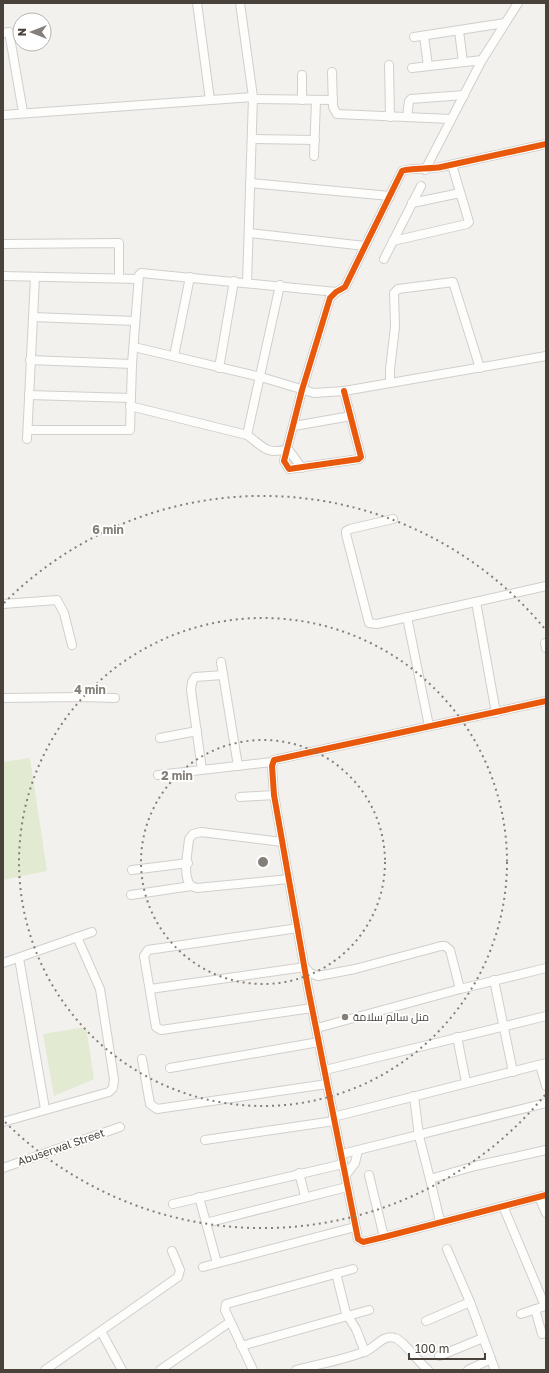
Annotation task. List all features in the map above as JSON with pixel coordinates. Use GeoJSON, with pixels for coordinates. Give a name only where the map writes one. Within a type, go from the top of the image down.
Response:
{"type":"FeatureCollection","features":[{"type":"Feature","properties":{"kind":"street"},"geometry":{"type":"LineString","coordinates":[[197,3],[210,100]]}},
{"type":"Feature","properties":{"kind":"street"},"geometry":{"type":"LineString","coordinates":[[240,3],[253,98],[253,139],[247,284]]}},
{"type":"Feature","properties":{"kind":"street"},"geometry":{"type":"LineString","coordinates":[[425,170],[482,60],[518,3]]}},
{"type":"Feature","properties":{"kind":"street"},"geometry":{"type":"LineString","coordinates":[[414,37],[505,23]]}},
{"type":"Feature","properties":{"kind":"street"},"geometry":{"type":"LineString","coordinates":[[459,30],[463,62]]}},
{"type":"Feature","properties":{"kind":"street"},"geometry":{"type":"LineString","coordinates":[[3,32],[9,32],[23,112]]}},
{"type":"Feature","properties":{"kind":"street"},"geometry":{"type":"LineString","coordinates":[[424,36],[428,66]]}},
{"type":"Feature","properties":{"kind":"street"},"geometry":{"type":"LineString","coordinates":[[412,68],[482,60]]}},
{"type":"Feature","properties":{"kind":"street"},"geometry":{"type":"LineString","coordinates":[[390,65],[390,117]]}},
{"type":"Feature","properties":{"kind":"street"},"geometry":{"type":"LineString","coordinates":[[332,72],[334,112],[337,114],[451,119]]}},
{"type":"Feature","properties":{"kind":"street"},"geometry":{"type":"LineString","coordinates":[[302,75],[302,100]]}},
{"type":"Feature","properties":{"kind":"street"},"geometry":{"type":"LineString","coordinates":[[407,118],[409,101],[411,99],[464,95]]}},
{"type":"Feature","properties":{"kind":"street"},"geometry":{"type":"LineString","coordinates":[[3,115],[23,112],[253,98],[333,100]]}},
{"type":"Feature","properties":{"kind":"street"},"geometry":{"type":"LineString","coordinates":[[314,156],[316,100]]}},
{"type":"Feature","properties":{"kind":"street"},"geometry":{"type":"LineString","coordinates":[[253,139],[315,140]]}},
{"type":"Feature","properties":{"kind":"street"},"geometry":{"type":"LineString","coordinates":[[344,391],[352,416],[361,454],[359,459],[289,469],[284,461],[302,390],[330,298],[336,292],[345,287],[404,170],[425,170],[546,144]]}},
{"type":"Feature","properties":{"kind":"street"},"geometry":{"type":"LineString","coordinates":[[393,241],[467,224],[469,222],[452,165]]}},
{"type":"Feature","properties":{"kind":"street"},"geometry":{"type":"LineString","coordinates":[[250,183],[390,196]]}},
{"type":"Feature","properties":{"kind":"street"},"geometry":{"type":"LineString","coordinates":[[384,259],[421,186]]}},
{"type":"Feature","properties":{"kind":"street"},"geometry":{"type":"LineString","coordinates":[[412,204],[460,193]]}},
{"type":"Feature","properties":{"kind":"street"},"geometry":{"type":"LineString","coordinates":[[249,233],[365,246]]}},
{"type":"Feature","properties":{"kind":"street"},"geometry":{"type":"LineString","coordinates":[[3,244],[118,243],[119,278]]}},
{"type":"Feature","properties":{"kind":"street"},"geometry":{"type":"LineString","coordinates":[[28,430],[130,430],[132,364],[138,279],[139,275],[143,273],[234,281],[247,284],[280,285],[336,292]]}},
{"type":"Feature","properties":{"kind":"street"},"geometry":{"type":"LineString","coordinates":[[3,276],[138,279]]}},
{"type":"Feature","properties":{"kind":"street"},"geometry":{"type":"LineString","coordinates":[[27,439],[34,277]]}},
{"type":"Feature","properties":{"kind":"street"},"geometry":{"type":"LineString","coordinates":[[174,356],[190,277]]}},
{"type":"Feature","properties":{"kind":"street"},"geometry":{"type":"LineString","coordinates":[[219,368],[234,281]]}},
{"type":"Feature","properties":{"kind":"street"},"geometry":{"type":"LineString","coordinates":[[390,383],[390,369],[395,328],[394,293],[398,290],[453,282],[480,368]]}},
{"type":"Feature","properties":{"kind":"street"},"geometry":{"type":"LineString","coordinates":[[247,435],[261,377],[280,285]]}},
{"type":"Feature","properties":{"kind":"street"},"geometry":{"type":"LineString","coordinates":[[33,317],[135,321]]}},
{"type":"Feature","properties":{"kind":"street"},"geometry":{"type":"LineString","coordinates":[[134,347],[261,377],[318,394],[344,391],[546,356]]}},
{"type":"Feature","properties":{"kind":"street"},"geometry":{"type":"LineString","coordinates":[[30,360],[132,364]]}},
{"type":"Feature","properties":{"kind":"street"},"geometry":{"type":"LineString","coordinates":[[29,395],[130,402],[247,435],[269,451],[277,452],[288,449]]}},
{"type":"Feature","properties":{"kind":"street"},"geometry":{"type":"LineString","coordinates":[[294,426],[352,416]]}},
{"type":"Feature","properties":{"kind":"street"},"geometry":{"type":"LineString","coordinates":[[393,519],[350,529],[346,534],[369,624],[377,624],[546,586]]}},
{"type":"Feature","properties":{"kind":"street"},"geometry":{"type":"LineString","coordinates":[[3,604],[57,600],[64,613],[72,645]]}},
{"type":"Feature","properties":{"kind":"street"},"geometry":{"type":"LineString","coordinates":[[476,602],[496,713]]}},
{"type":"Feature","properties":{"kind":"street"},"geometry":{"type":"LineString","coordinates":[[407,617],[429,726]]}},
{"type":"Feature","properties":{"kind":"street"},"geometry":{"type":"LineString","coordinates":[[220,662],[238,766]]}},
{"type":"Feature","properties":{"kind":"street"},"geometry":{"type":"LineString","coordinates":[[202,770],[191,690],[192,682],[195,677],[223,675]]}},
{"type":"Feature","properties":{"kind":"street"},"geometry":{"type":"LineString","coordinates":[[3,698],[115,698]]}},
{"type":"Feature","properties":{"kind":"street"},"geometry":{"type":"LineString","coordinates":[[158,775],[272,762],[274,760],[546,701]]}},
{"type":"Feature","properties":{"kind":"street"},"geometry":{"type":"LineString","coordinates":[[160,738],[197,732]]}},
{"type":"Feature","properties":{"kind":"street"},"geometry":{"type":"LineString","coordinates":[[272,762],[274,795],[312,1008],[342,1154],[355,1227],[360,1241],[384,1237],[440,1221],[543,1196],[546,1213]]}},
{"type":"Feature","properties":{"kind":"street"},"geometry":{"type":"LineString","coordinates":[[240,797],[274,795]]}},
{"type":"Feature","properties":{"kind":"street"},"geometry":{"type":"LineString","coordinates":[[191,886],[187,882],[189,839],[193,834],[200,832],[282,842]]}},
{"type":"Feature","properties":{"kind":"street"},"geometry":{"type":"LineString","coordinates":[[132,870],[188,863]]}},
{"type":"Feature","properties":{"kind":"street"},"geometry":{"type":"LineString","coordinates":[[131,894],[191,886],[197,888],[289,879]]}},
{"type":"Feature","properties":{"kind":"street"},"geometry":{"type":"LineString","coordinates":[[298,928],[148,950],[144,956],[156,1027],[161,1030],[312,1008]]}},
{"type":"Feature","properties":{"kind":"street"},"geometry":{"type":"LineString","coordinates":[[3,963],[92,932]]}},
{"type":"Feature","properties":{"kind":"street"},"geometry":{"type":"LineString","coordinates":[[3,1122],[109,1092],[114,1085],[100,989],[77,937]]}},
{"type":"Feature","properties":{"kind":"street"},"geometry":{"type":"LineString","coordinates":[[305,968],[310,973],[318,976],[445,946],[450,950],[460,989]]}},
{"type":"Feature","properties":{"kind":"street"},"geometry":{"type":"LineString","coordinates":[[19,958],[45,1109]]}},
{"type":"Feature","properties":{"kind":"street"},"geometry":{"type":"LineString","coordinates":[[150,989],[305,968]]}},
{"type":"Feature","properties":{"kind":"street"},"geometry":{"type":"LineString","coordinates":[[317,1028],[494,980],[546,968]]}},
{"type":"Feature","properties":{"kind":"street"},"geometry":{"type":"LineString","coordinates":[[494,980],[512,1072]]}},
{"type":"Feature","properties":{"kind":"street"},"geometry":{"type":"LineString","coordinates":[[325,1070],[546,1016]]}},
{"type":"Feature","properties":{"kind":"street"},"geometry":{"type":"LineString","coordinates":[[457,1037],[466,1082]]}},
{"type":"Feature","properties":{"kind":"street"},"geometry":{"type":"LineString","coordinates":[[170,1068],[319,1042]]}},
{"type":"Feature","properties":{"kind":"street"},"geometry":{"type":"LineString","coordinates":[[142,1059],[150,1104],[157,1109],[327,1084]]}},
{"type":"Feature","properties":{"kind":"street"},"geometry":{"type":"LineString","coordinates":[[205,1140],[334,1119],[466,1082],[543,1064],[546,1086]]}},
{"type":"Feature","properties":{"kind":"street"},"geometry":{"type":"LineString","coordinates":[[414,1096],[419,1136],[440,1221]]}},
{"type":"Feature","properties":{"kind":"street"},"geometry":{"type":"LineString","coordinates":[[342,1154],[419,1136],[546,1103]]}},
{"type":"Feature","properties":{"kind":"street","name":"Abuserwal Street"},"geometry":{"type":"LineString","coordinates":[[3,1168],[120,1126]]}},
{"type":"Feature","properties":{"kind":"street"},"geometry":{"type":"LineString","coordinates":[[346,1176],[355,1163],[358,1150]]}},
{"type":"Feature","properties":{"kind":"street"},"geometry":{"type":"LineString","coordinates":[[430,1179],[475,1166],[546,1150]]}},
{"type":"Feature","properties":{"kind":"street"},"geometry":{"type":"LineString","coordinates":[[173,1204],[343,1164]]}},
{"type":"Feature","properties":{"kind":"street"},"geometry":{"type":"LineString","coordinates":[[300,1173],[305,1196]]}},
{"type":"Feature","properties":{"kind":"street"},"geometry":{"type":"LineString","coordinates":[[370,1175],[384,1237]]}},
{"type":"Feature","properties":{"kind":"street"},"geometry":{"type":"LineString","coordinates":[[206,1223],[305,1196],[347,1187]]}},
{"type":"Feature","properties":{"kind":"street"},"geometry":{"type":"LineString","coordinates":[[199,1197],[217,1262]]}},
{"type":"Feature","properties":{"kind":"street"},"geometry":{"type":"LineString","coordinates":[[503,1206],[546,1306],[521,1314]]}},
{"type":"Feature","properties":{"kind":"street"},"geometry":{"type":"LineString","coordinates":[[203,1267],[217,1262],[355,1227]]}},
{"type":"Feature","properties":{"kind":"street"},"geometry":{"type":"LineString","coordinates":[[447,1249],[470,1302],[495,1370]]}},
{"type":"Feature","properties":{"kind":"street"},"geometry":{"type":"LineString","coordinates":[[45,1370],[178,1277],[180,1270],[172,1251]]}},
{"type":"Feature","properties":{"kind":"street"},"geometry":{"type":"LineString","coordinates":[[253,1370],[224,1310],[226,1304],[353,1269]]}},
{"type":"Feature","properties":{"kind":"street"},"geometry":{"type":"LineString","coordinates":[[336,1273],[347,1316],[356,1329],[365,1352]]}},
{"type":"Feature","properties":{"kind":"street"},"geometry":{"type":"LineString","coordinates":[[426,1321],[470,1302]]}},
{"type":"Feature","properties":{"kind":"street"},"geometry":{"type":"LineString","coordinates":[[535,1309],[542,1334]]}},
{"type":"Feature","properties":{"kind":"street"},"geometry":{"type":"LineString","coordinates":[[241,1346],[370,1310]]}},
{"type":"Feature","properties":{"kind":"street"},"geometry":{"type":"LineString","coordinates":[[160,1370],[230,1322]]}},
{"type":"Feature","properties":{"kind":"street"},"geometry":{"type":"LineString","coordinates":[[103,1336],[122,1370]]}},
{"type":"Feature","properties":{"kind":"street"},"geometry":{"type":"LineString","coordinates":[[296,1370],[365,1352],[382,1339],[395,1338],[400,1340],[416,1359],[428,1370]]}},
{"type":"Feature","properties":{"kind":"street"},"geometry":{"type":"LineString","coordinates":[[439,1356],[483,1338]]}},
{"type":"Feature","properties":{"kind":"street"},"geometry":{"type":"LineString","coordinates":[[468,1370],[491,1359]]}},
{"type":"Feature","properties":{"kind":"green space"},"geometry":{"type":"Polygon","coordinates":[[[30,758],[47,871],[3,880],[3,762],[30,758]]]}},
{"type":"Feature","properties":{"kind":"green space"},"geometry":{"type":"Polygon","coordinates":[[[86,1027],[94,1079],[54,1096],[43,1034],[86,1027]]]}},
{"type":"Feature","properties":{"kind":"cycle path"},"geometry":{"type":"LineString","coordinates":[[344,391],[361,457],[359,459],[289,469],[284,461],[302,390],[330,298],[336,292],[345,287],[402,171],[409,169],[441,167],[546,144]]}},
{"type":"Feature","properties":{"kind":"cycle path"},"geometry":{"type":"LineString","coordinates":[[546,701],[274,760],[272,766],[274,795],[308,988],[358,1239],[363,1242],[546,1195]]}},
{"type":"Feature","properties":{"kind":"place","name":"منل سالم سلامة"},"geometry":{"type":"Point","coordinates":[345,1017]}}]}
